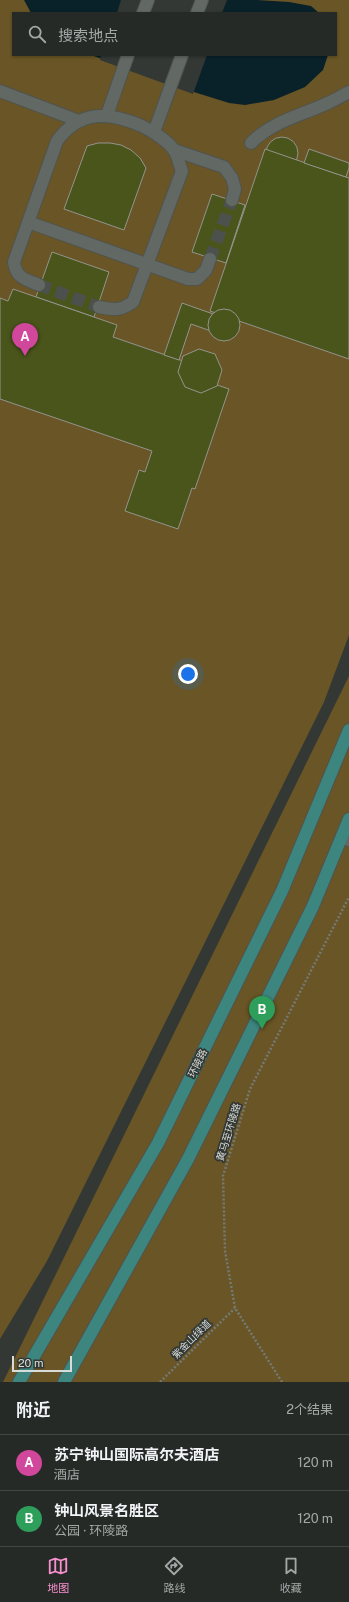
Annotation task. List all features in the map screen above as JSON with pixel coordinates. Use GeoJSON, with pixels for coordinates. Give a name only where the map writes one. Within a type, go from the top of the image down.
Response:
{"type":"FeatureCollection","features":[{"type":"Feature","properties":{"kind":"main road","name":"环陵路"},"geometry":{"type":"LineString","coordinates":[[19,1382],[158,1143],[282,891],[349,730]]}},
{"type":"Feature","properties":{"kind":"main road"},"geometry":{"type":"LineString","coordinates":[[64,1382],[188,1159],[345,839],[349,819]]}},
{"type":"Feature","properties":{"kind":"lane"},"geometry":{"type":"LineString","coordinates":[[143,12],[148,0]]}},
{"type":"Feature","properties":{"kind":"lane"},"geometry":{"type":"LineString","coordinates":[[197,12],[202,0]]}},
{"type":"Feature","properties":{"kind":"lane"},"geometry":{"type":"LineString","coordinates":[[107,115],[128,56]]}},
{"type":"Feature","properties":{"kind":"lane"},"geometry":{"type":"LineString","coordinates":[[154,132],[182,56]]}},
{"type":"Feature","properties":{"kind":"lane"},"geometry":{"type":"LineString","coordinates":[[0,91],[79,121]]}},
{"type":"Feature","properties":{"kind":"lane"},"geometry":{"type":"LineString","coordinates":[[251,143],[260,133],[279,123],[331,102],[349,92]]}},
{"type":"Feature","properties":{"kind":"lane"},"geometry":{"type":"LineString","coordinates":[[39,285],[22,278],[15,270],[14,262],[57,141],[66,130],[79,121],[107,115],[131,121],[154,132],[174,150],[224,167],[232,178],[235,189],[232,200]]}},
{"type":"Feature","properties":{"kind":"lane"},"geometry":{"type":"LineString","coordinates":[[99,307],[114,310],[125,307],[133,302],[182,171],[174,150]]}},
{"type":"Feature","properties":{"kind":"lane"},"geometry":{"type":"LineString","coordinates":[[28,222],[147,266],[188,279],[197,279],[206,270],[210,259]]}},
{"type":"Feature","properties":{"kind":"path","name":"黄马至环陵路"},"geometry":{"type":"LineString","coordinates":[[282,1382],[235,1308],[225,1251],[223,1176],[250,1089],[349,897]]}},
{"type":"Feature","properties":{"kind":"path","name":"紫金山绿道"},"geometry":{"type":"LineString","coordinates":[[160,1382],[235,1308]]}},
{"type":"Feature","properties":{"kind":"shaded area"},"geometry":{"type":"Polygon","coordinates":[[[0,0],[349,0],[349,635],[324,702],[47,1261],[0,1339],[0,0]]]}},
{"type":"Feature","properties":{"kind":"shaded area"},"geometry":{"type":"Polygon","coordinates":[[[349,676],[349,1382],[3,1382],[349,676]]]}},
{"type":"Feature","properties":{"kind":"water"},"geometry":{"type":"Polygon","coordinates":[[[24,0],[257,0],[289,2],[311,6],[318,12],[30,12],[24,0]]]}},
{"type":"Feature","properties":{"kind":"water"},"geometry":{"type":"Polygon","coordinates":[[[94,56],[328,56],[323,70],[305,87],[274,100],[245,105],[229,103],[94,56]]]}},
{"type":"Feature","properties":{"kind":"pier"},"geometry":{"type":"Polygon","coordinates":[[[121,0],[227,0],[222,12],[117,12],[121,0]]]}},
{"type":"Feature","properties":{"kind":"pier"},"geometry":{"type":"Polygon","coordinates":[[[101,56],[207,56],[193,94],[100,60],[101,56]]]}},
{"type":"Feature","properties":{"kind":"building"},"geometry":{"type":"Polygon","coordinates":[[[279,137],[285,137],[295,144],[298,153],[297,159],[291,166],[285,169],[279,169],[269,162],[266,156],[266,150],[273,140],[279,137]]]}},
{"type":"Feature","properties":{"kind":"building"},"geometry":{"type":"Polygon","coordinates":[[[98,143],[121,145],[131,150],[140,158],[146,168],[124,230],[64,209],[87,146],[98,143]]]}},
{"type":"Feature","properties":{"kind":"building"},"geometry":{"type":"Polygon","coordinates":[[[265,149],[349,178],[349,359],[210,311],[265,149]]]}},
{"type":"Feature","properties":{"kind":"building"},"geometry":{"type":"Polygon","coordinates":[[[309,149],[349,163],[346,177],[304,163],[309,149]]]}},
{"type":"Feature","properties":{"kind":"building"},"geometry":{"type":"Polygon","coordinates":[[[212,194],[245,205],[226,263],[192,252],[212,194]]]}},
{"type":"Feature","properties":{"kind":"building"},"geometry":{"type":"Polygon","coordinates":[[[52,252],[109,272],[94,317],[36,297],[52,252]]]}},
{"type":"Feature","properties":{"kind":"building"},"geometry":{"type":"Polygon","coordinates":[[[13,289],[117,325],[113,337],[183,361],[179,372],[229,389],[195,489],[192,488],[178,529],[125,511],[139,470],[145,472],[152,451],[0,399],[0,298],[8,301],[13,289]]]}},
{"type":"Feature","properties":{"kind":"building"},"geometry":{"type":"Polygon","coordinates":[[[182,303],[216,315],[211,331],[191,324],[179,360],[164,355],[182,303]]]}},
{"type":"Feature","properties":{"kind":"building"},"geometry":{"type":"Polygon","coordinates":[[[221,309],[227,309],[237,316],[240,325],[239,331],[233,338],[227,341],[221,341],[211,334],[208,328],[208,322],[215,312],[221,309]]]}},
{"type":"Feature","properties":{"kind":"building"},"geometry":{"type":"Polygon","coordinates":[[[199,349],[215,354],[222,370],[217,386],[201,393],[185,387],[178,372],[183,356],[199,349]]]}},
{"type":"Feature","properties":{"kind":"tunnel"},"geometry":{"type":"LineString","coordinates":[[210,259],[232,200]]}},
{"type":"Feature","properties":{"kind":"tunnel"},"geometry":{"type":"LineString","coordinates":[[39,285],[99,307]]}},
{"type":"Feature","properties":{"kind":"place","name":"苏宁钟山国际高尔夫酒店"},"geometry":{"type":"Point","coordinates":[25,356]}},
{"type":"Feature","properties":{"kind":"place","name":"钟山风景名胜区"},"geometry":{"type":"Point","coordinates":[262,1029]}}]}
